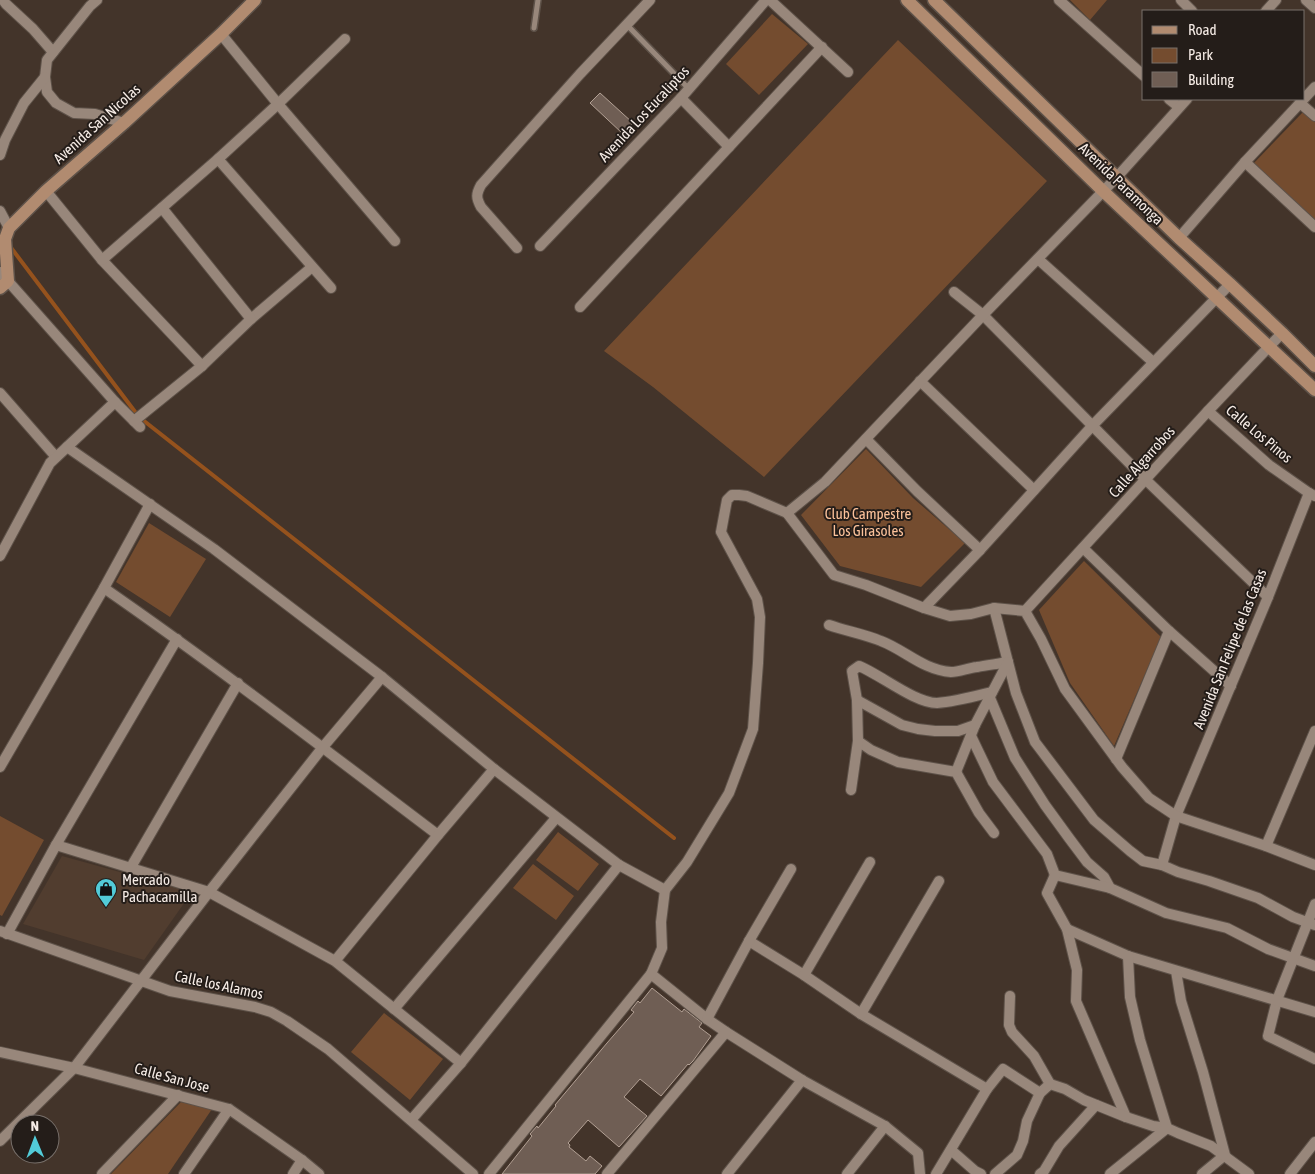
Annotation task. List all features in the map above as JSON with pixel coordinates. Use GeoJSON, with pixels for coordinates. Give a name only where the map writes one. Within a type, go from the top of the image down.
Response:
{"type":"FeatureCollection","features":[{"type":"Feature","properties":{"kind":"street"},"geometry":{"type":"LineString","coordinates":[[3,0],[33,29],[53,52]]}},
{"type":"Feature","properties":{"kind":"street","name":"Avenida San Nicolas"},"geometry":{"type":"LineString","coordinates":[[9,228],[46,191],[124,123],[221,34],[255,0]]}},
{"type":"Feature","properties":{"kind":"street"},"geometry":{"type":"LineString","coordinates":[[517,248],[477,200],[477,192],[480,185],[650,0]]}},
{"type":"Feature","properties":{"kind":"street"},"geometry":{"type":"LineString","coordinates":[[768,0],[848,72]]}},
{"type":"Feature","properties":{"kind":"street","name":"Avenida Los Eucaliptos"},"geometry":{"type":"LineString","coordinates":[[540,246],[689,89],[768,0]]}},
{"type":"Feature","properties":{"kind":"street","name":"Avenida Paramonga"},"geometry":{"type":"LineString","coordinates":[[907,0],[1103,191],[1315,390]]}},
{"type":"Feature","properties":{"kind":"street","name":"Avenida Paramonga"},"geometry":{"type":"LineString","coordinates":[[934,0],[1179,238],[1315,366]]}},
{"type":"Feature","properties":{"kind":"street"},"geometry":{"type":"LineString","coordinates":[[1058,0],[1142,74]]}},
{"type":"Feature","properties":{"kind":"street"},"geometry":{"type":"LineString","coordinates":[[1181,0],[1191,10]]}},
{"type":"Feature","properties":{"kind":"street"},"geometry":{"type":"LineString","coordinates":[[1267,10],[1276,0]]}},
{"type":"Feature","properties":{"kind":"street"},"geometry":{"type":"LineString","coordinates":[[1306,0],[1315,8]]}},
{"type":"Feature","properties":{"kind":"street"},"geometry":{"type":"LineString","coordinates":[[92,2],[48,60],[45,77],[47,92],[64,109],[74,113],[95,114],[124,123]]}},
{"type":"Feature","properties":{"kind":"street"},"geometry":{"type":"LineString","coordinates":[[221,34],[395,241]]}},
{"type":"Feature","properties":{"kind":"street"},"geometry":{"type":"LineString","coordinates":[[102,260],[218,159],[345,39]]}},
{"type":"Feature","properties":{"kind":"street"},"geometry":{"type":"LineString","coordinates":[[580,307],[822,48]]}},
{"type":"Feature","properties":{"kind":"street"},"geometry":{"type":"LineString","coordinates":[[0,155],[5,140],[24,103],[45,77]]}},
{"type":"Feature","properties":{"kind":"street"},"geometry":{"type":"LineString","coordinates":[[1305,98],[1315,87]]}},
{"type":"Feature","properties":{"kind":"street"},"geometry":{"type":"LineString","coordinates":[[680,98],[729,147]]}},
{"type":"Feature","properties":{"kind":"street"},"geometry":{"type":"LineString","coordinates":[[1170,100],[1179,107]]}},
{"type":"Feature","properties":{"kind":"street"},"geometry":{"type":"LineString","coordinates":[[788,513],[825,482],[1117,177],[1186,100]]}},
{"type":"Feature","properties":{"kind":"street"},"geometry":{"type":"LineString","coordinates":[[1179,238],[1245,162],[1303,100]]}},
{"type":"Feature","properties":{"kind":"street"},"geometry":{"type":"LineString","coordinates":[[1300,103],[1315,116]]}},
{"type":"Feature","properties":{"kind":"street"},"geometry":{"type":"LineString","coordinates":[[218,159],[330,288]]}},
{"type":"Feature","properties":{"kind":"street"},"geometry":{"type":"LineString","coordinates":[[1245,162],[1315,227]]}},
{"type":"Feature","properties":{"kind":"street"},"geometry":{"type":"LineString","coordinates":[[46,191],[102,260],[202,366]]}},
{"type":"Feature","properties":{"kind":"street"},"geometry":{"type":"LineString","coordinates":[[162,208],[251,319]]}},
{"type":"Feature","properties":{"kind":"street"},"geometry":{"type":"LineString","coordinates":[[0,211],[9,228],[5,239],[3,280],[137,424],[251,319],[312,267]]}},
{"type":"Feature","properties":{"kind":"street"},"geometry":{"type":"LineString","coordinates":[[1038,259],[1153,362]]}},
{"type":"Feature","properties":{"kind":"street"},"geometry":{"type":"LineString","coordinates":[[924,608],[1153,362],[1230,284]]}},
{"type":"Feature","properties":{"kind":"street"},"geometry":{"type":"LineString","coordinates":[[954,292],[983,315],[1146,480],[1268,597]]}},
{"type":"Feature","properties":{"kind":"street","name":"Calle Algarrobos"},"geometry":{"type":"LineString","coordinates":[[1025,611],[1282,333]]}},
{"type":"Feature","properties":{"kind":"street"},"geometry":{"type":"LineString","coordinates":[[920,381],[1034,490]]}},
{"type":"Feature","properties":{"kind":"street"},"geometry":{"type":"LineString","coordinates":[[0,393],[56,457]]}},
{"type":"Feature","properties":{"kind":"street"},"geometry":{"type":"LineString","coordinates":[[0,556],[50,463],[115,402]]}},
{"type":"Feature","properties":{"kind":"street","name":"Calle Los Pinos"},"geometry":{"type":"LineString","coordinates":[[1208,411],[1269,465],[1312,495]]}},
{"type":"Feature","properties":{"kind":"street"},"geometry":{"type":"LineString","coordinates":[[866,439],[916,491],[980,550]]}},
{"type":"Feature","properties":{"kind":"street"},"geometry":{"type":"LineString","coordinates":[[67,447],[214,549],[382,677],[494,769],[619,865],[665,890]]}},
{"type":"Feature","properties":{"kind":"street"},"geometry":{"type":"LineString","coordinates":[[489,1174],[651,974],[662,948],[661,922],[665,890],[687,862],[729,793],[753,728],[760,617],[757,599],[721,532],[727,500],[732,495],[748,496],[788,513],[834,575],[950,616],[971,614],[994,608],[1025,611],[1065,689],[1116,759],[1149,798],[1176,816],[1266,846],[1315,865]]}},
{"type":"Feature","properties":{"kind":"street","name":"Avenida San Felipe de las Casas"},"geometry":{"type":"LineString","coordinates":[[1162,865],[1176,816],[1312,495]]}},
{"type":"Feature","properties":{"kind":"street"},"geometry":{"type":"LineString","coordinates":[[0,767],[104,588],[150,504]]}},
{"type":"Feature","properties":{"kind":"street"},"geometry":{"type":"LineString","coordinates":[[1083,548],[1169,631],[1232,686]]}},
{"type":"Feature","properties":{"kind":"street"},"geometry":{"type":"LineString","coordinates":[[104,588],[238,683],[438,835]]}},
{"type":"Feature","properties":{"kind":"street"},"geometry":{"type":"LineString","coordinates":[[994,608],[1016,693],[1035,742],[1088,812],[1101,826],[1143,861],[1162,865],[1258,898],[1293,917],[1312,924]]}},
{"type":"Feature","properties":{"kind":"street"},"geometry":{"type":"LineString","coordinates":[[829,625],[881,641],[923,665],[936,670],[953,672],[1008,662]]}},
{"type":"Feature","properties":{"kind":"street"},"geometry":{"type":"LineString","coordinates":[[1116,759],[1169,631]]}},
{"type":"Feature","properties":{"kind":"street"},"geometry":{"type":"LineString","coordinates":[[4,933],[177,639]]}},
{"type":"Feature","properties":{"kind":"street"},"geometry":{"type":"LineString","coordinates":[[956,772],[975,725],[1008,662]]}},
{"type":"Feature","properties":{"kind":"street"},"geometry":{"type":"LineString","coordinates":[[851,790],[858,741],[858,700],[852,671],[859,666],[872,671],[902,690],[927,701],[937,703],[991,695]]}},
{"type":"Feature","properties":{"kind":"street"},"geometry":{"type":"LineString","coordinates":[[0,1141],[74,1068],[323,747],[382,677]]}},
{"type":"Feature","properties":{"kind":"street"},"geometry":{"type":"LineString","coordinates":[[131,868],[238,683]]}},
{"type":"Feature","properties":{"kind":"street"},"geometry":{"type":"LineString","coordinates":[[991,695],[1015,758],[1069,838],[1087,862],[1104,876],[1110,888]]}},
{"type":"Feature","properties":{"kind":"street"},"geometry":{"type":"LineString","coordinates":[[858,700],[894,722],[910,727],[935,731],[958,731],[975,725]]}},
{"type":"Feature","properties":{"kind":"street"},"geometry":{"type":"LineString","coordinates":[[1266,846],[1315,731]]}},
{"type":"Feature","properties":{"kind":"street"},"geometry":{"type":"LineString","coordinates":[[971,736],[993,782],[1047,854],[1055,875],[1047,893],[1067,929],[1077,970],[1076,1000],[1126,1117]]}},
{"type":"Feature","properties":{"kind":"street"},"geometry":{"type":"LineString","coordinates":[[858,741],[871,750],[898,762],[956,772]]}},
{"type":"Feature","properties":{"kind":"street"},"geometry":{"type":"LineString","coordinates":[[335,961],[494,769]]}},
{"type":"Feature","properties":{"kind":"street"},"geometry":{"type":"LineString","coordinates":[[956,772],[979,813],[994,833]]}},
{"type":"Feature","properties":{"kind":"street"},"geometry":{"type":"LineString","coordinates":[[394,1009],[556,818]]}},
{"type":"Feature","properties":{"kind":"street"},"geometry":{"type":"LineString","coordinates":[[56,844],[209,892],[335,961],[461,1063]]}},
{"type":"Feature","properties":{"kind":"street"},"geometry":{"type":"LineString","coordinates":[[804,975],[870,862]]}},
{"type":"Feature","properties":{"kind":"street"},"geometry":{"type":"LineString","coordinates":[[411,1120],[461,1063],[619,865]]}},
{"type":"Feature","properties":{"kind":"street"},"geometry":{"type":"LineString","coordinates":[[707,1019],[748,941],[791,869]]}},
{"type":"Feature","properties":{"kind":"street"},"geometry":{"type":"LineString","coordinates":[[1055,875],[1110,888],[1166,913],[1227,928],[1268,949],[1315,966]]}},
{"type":"Feature","properties":{"kind":"street"},"geometry":{"type":"LineString","coordinates":[[860,1014],[939,881]]}},
{"type":"Feature","properties":{"kind":"street"},"geometry":{"type":"LineString","coordinates":[[1315,904],[1312,924],[1293,958],[1277,1000],[1268,1036],[1315,1059]]}},
{"type":"Feature","properties":{"kind":"street"},"geometry":{"type":"LineString","coordinates":[[1067,929],[1128,956],[1315,1012]]}},
{"type":"Feature","properties":{"kind":"street","name":"Calle los Alamos"},"geometry":{"type":"LineString","coordinates":[[4,933],[170,991],[256,1007],[271,1012],[328,1049],[473,1174]]}},
{"type":"Feature","properties":{"kind":"street"},"geometry":{"type":"LineString","coordinates":[[748,941],[804,975],[860,1014],[987,1090]]}},
{"type":"Feature","properties":{"kind":"street"},"geometry":{"type":"LineString","coordinates":[[1128,956],[1130,997],[1140,1040],[1168,1128]]}},
{"type":"Feature","properties":{"kind":"street"},"geometry":{"type":"LineString","coordinates":[[1176,971],[1181,1001],[1203,1072],[1225,1155]]}},
{"type":"Feature","properties":{"kind":"street"},"geometry":{"type":"LineString","coordinates":[[651,974],[726,1032],[802,1080],[885,1126],[918,1153],[920,1174]]}},
{"type":"Feature","properties":{"kind":"street"},"geometry":{"type":"LineString","coordinates":[[1010,996],[1009,1025],[1012,1032],[1034,1056],[1050,1084],[1126,1117],[1153,1126],[1168,1128],[1178,1134],[1211,1146],[1249,1174]]}},
{"type":"Feature","properties":{"kind":"street"},"geometry":{"type":"LineString","coordinates":[[608,1174],[726,1032]]}},
{"type":"Feature","properties":{"kind":"street","name":"Calle San Jose"},"geometry":{"type":"LineString","coordinates":[[0,1052],[74,1068],[229,1109],[319,1174]]}},
{"type":"Feature","properties":{"kind":"street"},"geometry":{"type":"LineString","coordinates":[[936,1174],[987,1090],[1003,1069],[1040,1093]]}},
{"type":"Feature","properties":{"kind":"street"},"geometry":{"type":"LineString","coordinates":[[727,1174],[802,1080]]}},
{"type":"Feature","properties":{"kind":"street"},"geometry":{"type":"LineString","coordinates":[[995,1174],[1017,1155],[1023,1141],[1027,1122],[1040,1093],[1050,1084]]}},
{"type":"Feature","properties":{"kind":"street"},"geometry":{"type":"LineString","coordinates":[[102,1174],[178,1095]]}},
{"type":"Feature","properties":{"kind":"street"},"geometry":{"type":"LineString","coordinates":[[1040,1174],[1044,1171],[1059,1146],[1096,1105]]}},
{"type":"Feature","properties":{"kind":"street"},"geometry":{"type":"LineString","coordinates":[[184,1174],[229,1109]]}},
{"type":"Feature","properties":{"kind":"street"},"geometry":{"type":"LineString","coordinates":[[847,1174],[885,1126]]}},
{"type":"Feature","properties":{"kind":"street"},"geometry":{"type":"LineString","coordinates":[[1110,1174],[1168,1128]]}},
{"type":"Feature","properties":{"kind":"street"},"geometry":{"type":"LineString","coordinates":[[1290,1174],[1315,1142]]}},
{"type":"Feature","properties":{"kind":"street"},"geometry":{"type":"LineString","coordinates":[[951,1150],[981,1174]]}},
{"type":"Feature","properties":{"kind":"street"},"geometry":{"type":"LineString","coordinates":[[1202,1174],[1225,1155]]}},
{"type":"Feature","properties":{"kind":"street"},"geometry":{"type":"LineString","coordinates":[[293,1174],[302,1160]]}},
{"type":"Feature","properties":{"kind":"lane"},"geometry":{"type":"LineString","coordinates":[[534,28],[538,0]]}},
{"type":"Feature","properties":{"kind":"lane"},"geometry":{"type":"LineString","coordinates":[[627,25],[689,89]]}},
{"type":"Feature","properties":{"kind":"shaded area","name":"Mercado Pachacamilla"},"geometry":{"type":"Polygon","coordinates":[[[62,856],[192,892],[144,960],[23,924],[62,856]]]}},
{"type":"Feature","properties":{"kind":"green space"},"geometry":{"type":"Polygon","coordinates":[[[1070,0],[1107,0],[1090,20],[1070,0]]]}},
{"type":"Feature","properties":{"kind":"green space"},"geometry":{"type":"Polygon","coordinates":[[[772,14],[808,44],[759,95],[726,64],[772,14]]]}},
{"type":"Feature","properties":{"kind":"green space"},"geometry":{"type":"Polygon","coordinates":[[[898,40],[1047,181],[764,477],[653,387],[604,351],[898,40]]]}},
{"type":"Feature","properties":{"kind":"green space"},"geometry":{"type":"Polygon","coordinates":[[[1303,112],[1315,122],[1315,220],[1253,164],[1303,112]]]}},
{"type":"Feature","properties":{"kind":"green space","name":"Club Campestre Los Girasoles"},"geometry":{"type":"Polygon","coordinates":[[[866,449],[913,498],[965,543],[921,587],[840,566],[801,515],[866,449]]]}},
{"type":"Feature","properties":{"kind":"green space"},"geometry":{"type":"Polygon","coordinates":[[[149,523],[206,559],[170,617],[116,582],[149,523]]]}},
{"type":"Feature","properties":{"kind":"green space"},"geometry":{"type":"Polygon","coordinates":[[[1084,561],[1161,637],[1114,746],[1070,683],[1039,610],[1084,561]]]}},
{"type":"Feature","properties":{"kind":"green space"},"geometry":{"type":"Polygon","coordinates":[[[0,816],[44,840],[2,916],[0,915],[0,816]]]}},
{"type":"Feature","properties":{"kind":"green space"},"geometry":{"type":"Polygon","coordinates":[[[558,832],[599,864],[578,891],[536,860],[558,832]]]}},
{"type":"Feature","properties":{"kind":"green space"},"geometry":{"type":"Polygon","coordinates":[[[533,864],[574,896],[556,920],[513,888],[533,864]]]}},
{"type":"Feature","properties":{"kind":"green space"},"geometry":{"type":"Polygon","coordinates":[[[384,1013],[443,1059],[410,1100],[351,1052],[384,1013]]]}},
{"type":"Feature","properties":{"kind":"green space"},"geometry":{"type":"Polygon","coordinates":[[[181,1102],[212,1109],[168,1174],[111,1174],[181,1102]]]}},
{"type":"Feature","properties":{"kind":"building"},"geometry":{"type":"Polygon","coordinates":[[[600,93],[633,123],[623,134],[590,103],[600,93]]]}},
{"type":"Feature","properties":{"kind":"building"},"geometry":{"type":"Polygon","coordinates":[[[652,988],[682,1012],[684,1009],[702,1023],[699,1027],[711,1036],[693,1061],[688,1064],[661,1096],[640,1079],[624,1097],[647,1116],[619,1147],[588,1120],[568,1143],[569,1147],[586,1161],[590,1156],[602,1166],[595,1174],[502,1174],[532,1136],[530,1134],[537,1126],[538,1128],[555,1105],[634,1012],[631,1010],[638,1001],[640,1003],[652,988]]]}},
{"type":"Feature","properties":{"kind":"waterway"},"geometry":{"type":"LineString","coordinates":[[9,245],[139,417],[674,838]]}},
{"type":"Feature","properties":{"kind":"place","name":"Mercado Pachacamilla"},"geometry":{"type":"Point","coordinates":[106,908]}}]}
